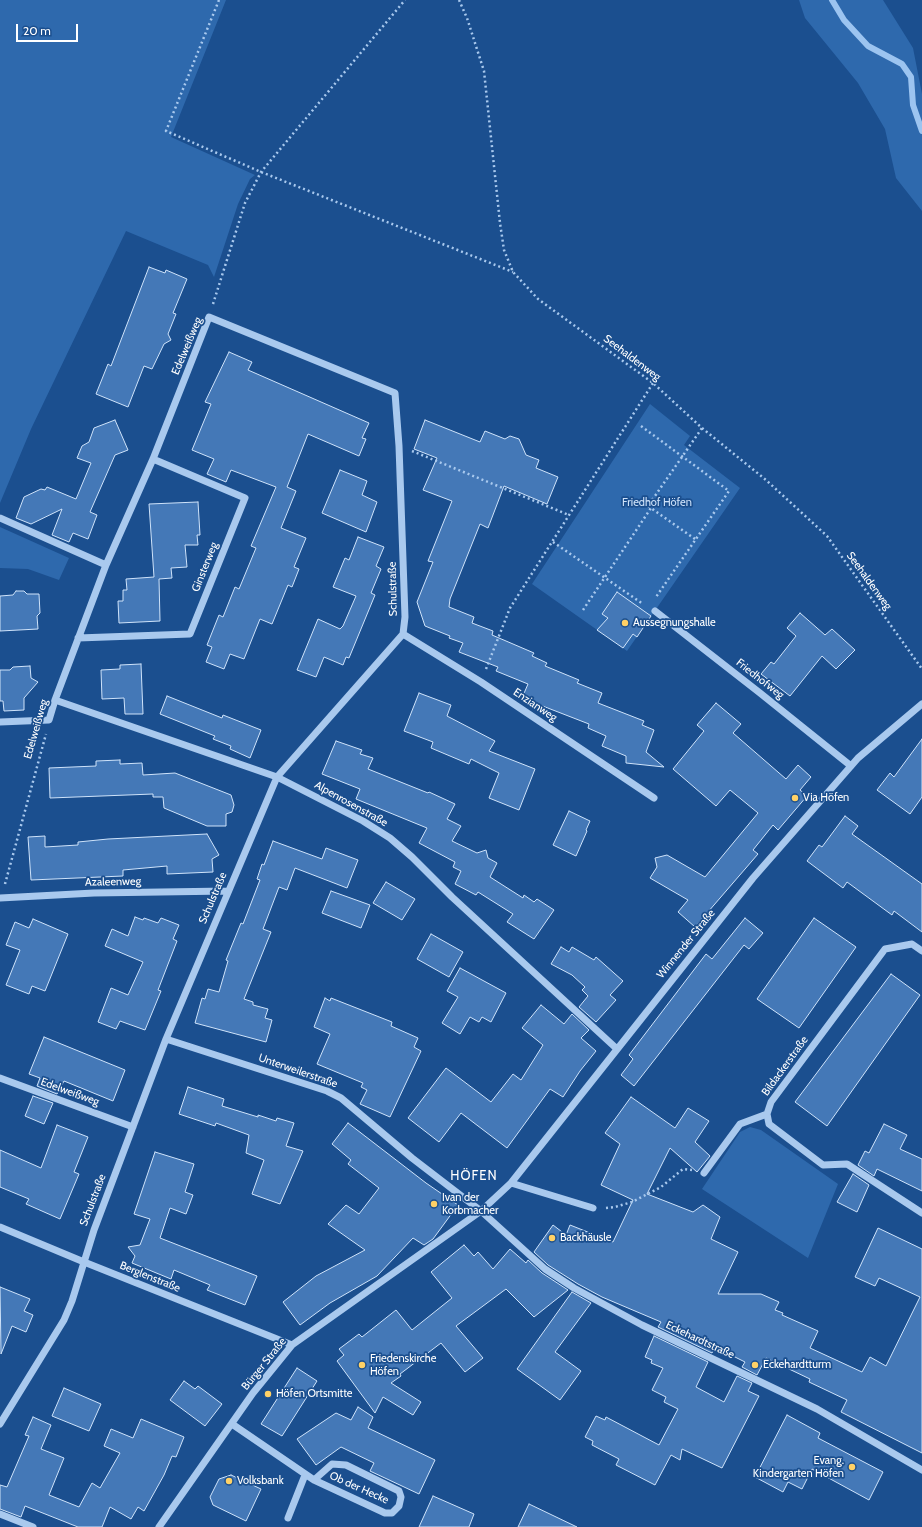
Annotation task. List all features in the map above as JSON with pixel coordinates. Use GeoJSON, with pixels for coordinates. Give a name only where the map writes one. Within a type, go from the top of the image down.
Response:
{"type":"FeatureCollection","features":[{"type":"Feature","properties":{"kind":"street","name":"Edelweißweg"},"geometry":{"type":"LineString","coordinates":[[49,720],[55,700],[106,565],[153,459],[209,317],[395,392]]}},
{"type":"Feature","properties":{"kind":"street","name":"Schulstraße"},"geometry":{"type":"LineString","coordinates":[[0,1424],[64,1320],[94,1230],[166,1039],[277,777],[403,634],[405,617],[399,446],[395,392]]}},
{"type":"Feature","properties":{"kind":"street","name":"Ginsterweg"},"geometry":{"type":"LineString","coordinates":[[78,638],[190,634],[245,498],[153,459]]}},
{"type":"Feature","properties":{"kind":"street"},"geometry":{"type":"LineString","coordinates":[[0,518],[106,565]]}},
{"type":"Feature","properties":{"kind":"street","name":"Friedhofweg"},"geometry":{"type":"LineString","coordinates":[[652,609],[851,766]]}},
{"type":"Feature","properties":{"kind":"street","name":"Enzianweg"},"geometry":{"type":"LineString","coordinates":[[403,634],[480,682],[654,798]]}},
{"type":"Feature","properties":{"kind":"street","name":"Alpenrosenstraße"},"geometry":{"type":"LineString","coordinates":[[55,700],[277,777],[363,821],[390,838],[412,857],[452,897],[617,1049]]}},
{"type":"Feature","properties":{"kind":"street","name":"Winnender Straße"},"geometry":{"type":"LineString","coordinates":[[481,1211],[511,1183],[753,878],[851,766],[922,704]]}},
{"type":"Feature","properties":{"kind":"street"},"geometry":{"type":"LineString","coordinates":[[0,722],[49,720]]}},
{"type":"Feature","properties":{"kind":"street","name":"Azaleenweg"},"geometry":{"type":"LineString","coordinates":[[0,899],[94,893],[228,891]]}},
{"type":"Feature","properties":{"kind":"street","name":"Bildackerstraße"},"geometry":{"type":"LineString","coordinates":[[922,951],[912,944],[885,949],[771,1102],[767,1114],[769,1124],[823,1165],[847,1164],[922,1213]]}},
{"type":"Feature","properties":{"kind":"street","name":"Unterweilerstraße"},"geometry":{"type":"LineString","coordinates":[[166,1039],[327,1091],[341,1098],[412,1158],[481,1211]]}},
{"type":"Feature","properties":{"kind":"street","name":"Edelweißweg"},"geometry":{"type":"LineString","coordinates":[[0,1078],[133,1127]]}},
{"type":"Feature","properties":{"kind":"street"},"geometry":{"type":"LineString","coordinates":[[704,1173],[740,1124],[767,1114]]}},
{"type":"Feature","properties":{"kind":"street"},"geometry":{"type":"LineString","coordinates":[[511,1183],[593,1208]]}},
{"type":"Feature","properties":{"kind":"street","name":"Bürger Straße"},"geometry":{"type":"LineString","coordinates":[[159,1527],[232,1424],[292,1345],[481,1211]]}},
{"type":"Feature","properties":{"kind":"street","name":"Eckehardtstraße"},"geometry":{"type":"LineString","coordinates":[[481,1211],[546,1269],[574,1288],[642,1325],[817,1409],[922,1470]]}},
{"type":"Feature","properties":{"kind":"street","name":"Berglenstraße"},"geometry":{"type":"LineString","coordinates":[[0,1227],[292,1345]]}},
{"type":"Feature","properties":{"kind":"street","name":"Ob der Hecke"},"geometry":{"type":"LineString","coordinates":[[232,1424],[314,1480],[385,1513],[392,1513],[399,1506],[401,1497],[399,1491],[346,1465],[332,1464],[314,1480]]}},
{"type":"Feature","properties":{"kind":"street"},"geometry":{"type":"LineString","coordinates":[[288,1518],[305,1475]]}},
{"type":"Feature","properties":{"kind":"street"},"geometry":{"type":"LineString","coordinates":[[0,1514],[33,1527]]}},
{"type":"Feature","properties":{"kind":"path"},"geometry":{"type":"LineString","coordinates":[[220,0],[166,131],[261,172],[513,272]]}},
{"type":"Feature","properties":{"kind":"path"},"geometry":{"type":"LineString","coordinates":[[209,317],[245,203],[261,172],[406,0]]}},
{"type":"Feature","properties":{"kind":"path","name":"Seehaldenweg"},"geometry":{"type":"LineString","coordinates":[[458,0],[467,18],[484,71],[500,223],[504,250],[513,272],[538,299],[653,384],[702,428],[766,480],[827,536],[922,669]]}},
{"type":"Feature","properties":{"kind":"path"},"geometry":{"type":"LineString","coordinates":[[480,682],[510,608],[653,384]]}},
{"type":"Feature","properties":{"kind":"path"},"geometry":{"type":"LineString","coordinates":[[553,542],[652,609],[695,539],[728,491],[641,426]]}},
{"type":"Feature","properties":{"kind":"path"},"geometry":{"type":"LineString","coordinates":[[695,539],[648,506],[702,428]]}},
{"type":"Feature","properties":{"kind":"path"},"geometry":{"type":"LineString","coordinates":[[399,446],[569,516]]}},
{"type":"Feature","properties":{"kind":"path"},"geometry":{"type":"LineString","coordinates":[[583,610],[651,508]]}},
{"type":"Feature","properties":{"kind":"path","name":"Edelweißweg"},"geometry":{"type":"LineString","coordinates":[[0,899],[49,720]]}},
{"type":"Feature","properties":{"kind":"path"},"geometry":{"type":"LineString","coordinates":[[593,1208],[615,1208],[632,1202],[661,1187],[683,1169],[704,1173]]}},
{"type":"Feature","properties":{"kind":"green space"},"geometry":{"type":"Polygon","coordinates":[[[0,0],[226,0],[171,137],[255,175],[250,179],[238,204],[214,277],[208,265],[126,231],[31,429],[0,503],[0,0]]]}},
{"type":"Feature","properties":{"kind":"green space"},"geometry":{"type":"Polygon","coordinates":[[[799,0],[883,0],[913,48],[922,94],[922,211],[896,178],[885,129],[858,83],[805,18],[799,0]]]}},
{"type":"Feature","properties":{"kind":"green space","name":"Friedhof Höfen"},"geometry":{"type":"Polygon","coordinates":[[[650,404],[690,436],[684,445],[740,488],[627,651],[532,584],[650,404]]]}},
{"type":"Feature","properties":{"kind":"green space"},"geometry":{"type":"Polygon","coordinates":[[[0,527],[69,558],[59,580],[28,569],[0,568],[0,527]]]}},
{"type":"Feature","properties":{"kind":"green space"},"geometry":{"type":"Polygon","coordinates":[[[750,1127],[761,1130],[838,1184],[808,1258],[702,1189],[740,1132],[750,1127]]]}},
{"type":"Feature","properties":{"kind":"building"},"geometry":{"type":"Polygon","coordinates":[[[149,267],[165,273],[166,270],[187,279],[173,313],[176,314],[168,334],[171,340],[164,344],[152,369],[144,366],[128,407],[96,394],[108,364],[111,366],[149,267]]]}},
{"type":"Feature","properties":{"kind":"building"},"geometry":{"type":"Polygon","coordinates":[[[229,352],[252,362],[248,370],[369,423],[362,438],[366,439],[359,456],[308,434],[287,487],[296,491],[281,528],[306,538],[294,567],[299,569],[292,587],[288,585],[272,624],[260,619],[244,659],[230,654],[224,669],[206,662],[212,647],[207,645],[219,615],[223,617],[235,587],[239,589],[256,548],[251,546],[276,487],[231,470],[226,482],[207,474],[214,459],[192,450],[211,404],[205,402],[229,352]]]}},
{"type":"Feature","properties":{"kind":"building"},"geometry":{"type":"Polygon","coordinates":[[[115,420],[128,450],[115,455],[90,512],[97,515],[88,539],[73,533],[69,542],[52,535],[62,509],[31,524],[16,518],[24,497],[41,489],[45,490],[47,487],[76,499],[91,463],[77,458],[82,446],[89,442],[94,428],[115,420]]]}},
{"type":"Feature","properties":{"kind":"building"},"geometry":{"type":"Polygon","coordinates":[[[425,420],[480,442],[485,431],[505,439],[510,436],[519,439],[526,455],[539,460],[536,468],[558,477],[547,504],[504,486],[488,528],[480,524],[450,599],[449,607],[474,617],[472,623],[493,631],[492,635],[534,653],[532,656],[547,663],[545,666],[579,680],[577,683],[602,693],[598,703],[644,721],[642,725],[654,730],[646,752],[664,767],[626,763],[626,756],[602,746],[606,736],[588,728],[589,724],[522,698],[528,684],[496,671],[498,667],[459,652],[463,643],[425,626],[417,602],[433,562],[428,561],[452,501],[423,490],[437,458],[414,449],[425,420]]]}},
{"type":"Feature","properties":{"kind":"building"},"geometry":{"type":"Polygon","coordinates":[[[340,470],[367,481],[362,495],[377,502],[366,532],[322,513],[340,470]]]}},
{"type":"Feature","properties":{"kind":"building"},"geometry":{"type":"Polygon","coordinates":[[[198,502],[200,535],[197,535],[198,545],[185,545],[187,567],[171,568],[172,578],[159,579],[160,621],[119,623],[118,601],[123,601],[123,590],[127,590],[126,579],[154,577],[149,504],[198,502]]]}},
{"type":"Feature","properties":{"kind":"building"},"geometry":{"type":"Polygon","coordinates":[[[358,537],[384,547],[376,566],[381,569],[371,593],[375,595],[349,658],[346,657],[343,665],[324,657],[316,677],[297,670],[318,619],[340,629],[343,626],[356,596],[333,587],[345,558],[349,560],[358,537]]]}},
{"type":"Feature","properties":{"kind":"building"},"geometry":{"type":"Polygon","coordinates":[[[16,591],[24,591],[27,594],[39,594],[40,613],[37,616],[38,629],[0,631],[0,596],[13,595],[16,591]]]}},
{"type":"Feature","properties":{"kind":"building","name":"Aussegnungshalle"},"geometry":{"type":"Polygon","coordinates":[[[617,592],[651,616],[637,637],[633,634],[623,648],[597,630],[608,618],[602,614],[617,592]]]}},
{"type":"Feature","properties":{"kind":"building"},"geometry":{"type":"Polygon","coordinates":[[[800,613],[825,635],[832,629],[855,650],[836,669],[822,656],[790,696],[761,674],[771,662],[774,664],[796,636],[787,628],[800,613]]]}},
{"type":"Feature","properties":{"kind":"building"},"geometry":{"type":"Polygon","coordinates":[[[141,664],[143,714],[125,714],[124,698],[102,699],[101,670],[120,669],[120,665],[141,664]]]}},
{"type":"Feature","properties":{"kind":"building"},"geometry":{"type":"Polygon","coordinates":[[[30,666],[31,678],[38,682],[24,698],[24,710],[4,711],[3,701],[0,701],[0,670],[10,670],[13,667],[30,666]]]}},
{"type":"Feature","properties":{"kind":"building"},"geometry":{"type":"Polygon","coordinates":[[[419,693],[451,705],[447,716],[495,741],[489,751],[535,769],[519,810],[489,798],[499,773],[471,759],[469,764],[431,748],[433,742],[404,731],[419,693]]]}},
{"type":"Feature","properties":{"kind":"building"},"geometry":{"type":"Polygon","coordinates":[[[167,696],[222,718],[223,715],[261,730],[250,758],[230,749],[231,746],[213,739],[215,736],[160,714],[167,696]]]}},
{"type":"Feature","properties":{"kind":"building"},"geometry":{"type":"Polygon","coordinates":[[[716,703],[741,724],[733,733],[786,779],[798,765],[811,777],[800,790],[807,796],[778,830],[773,825],[753,850],[758,854],[695,927],[678,912],[688,900],[650,878],[657,867],[655,858],[667,855],[705,877],[758,813],[730,790],[716,806],[673,769],[704,731],[697,725],[716,703]]]}},
{"type":"Feature","properties":{"kind":"building"},"geometry":{"type":"Polygon","coordinates":[[[922,739],[922,797],[910,814],[877,790],[890,773],[894,777],[922,739]]]}},
{"type":"Feature","properties":{"kind":"building"},"geometry":{"type":"Polygon","coordinates":[[[336,741],[362,750],[360,754],[373,758],[368,769],[428,793],[429,792],[455,804],[447,819],[461,826],[452,841],[477,853],[486,850],[488,858],[497,863],[490,877],[523,898],[524,895],[534,902],[537,899],[554,910],[534,939],[507,922],[513,914],[478,892],[476,895],[455,884],[461,871],[453,867],[455,862],[419,843],[427,828],[356,799],[360,789],[322,774],[336,741]]]}},
{"type":"Feature","properties":{"kind":"building"},"geometry":{"type":"Polygon","coordinates":[[[120,760],[120,764],[142,763],[143,775],[175,773],[231,795],[234,805],[232,812],[226,814],[226,826],[207,826],[164,808],[163,797],[153,797],[153,794],[50,798],[49,768],[96,766],[96,761],[120,760]]]}},
{"type":"Feature","properties":{"kind":"building"},"geometry":{"type":"Polygon","coordinates":[[[569,811],[590,821],[576,856],[553,845],[569,811]]]}},
{"type":"Feature","properties":{"kind":"building"},"geometry":{"type":"Polygon","coordinates":[[[845,816],[858,826],[852,834],[922,884],[922,932],[894,911],[892,915],[847,882],[843,888],[807,861],[819,845],[822,847],[845,816]]]}},
{"type":"Feature","properties":{"kind":"building"},"geometry":{"type":"Polygon","coordinates":[[[207,834],[219,855],[212,859],[213,872],[167,874],[167,866],[123,870],[123,876],[31,880],[28,837],[45,836],[45,847],[78,845],[78,842],[108,839],[207,834]]]}},
{"type":"Feature","properties":{"kind":"building"},"geometry":{"type":"Polygon","coordinates":[[[273,841],[322,859],[326,848],[358,860],[347,888],[295,868],[287,890],[279,887],[263,929],[271,932],[244,999],[253,1002],[253,1005],[268,1009],[265,1018],[272,1020],[266,1042],[195,1023],[202,998],[205,999],[208,989],[219,992],[228,961],[226,960],[241,923],[243,924],[260,880],[257,879],[262,864],[264,865],[273,841]]]}},
{"type":"Feature","properties":{"kind":"building"},"geometry":{"type":"Polygon","coordinates":[[[386,882],[415,899],[402,920],[373,903],[386,882]]]}},
{"type":"Feature","properties":{"kind":"building"},"geometry":{"type":"Polygon","coordinates":[[[331,891],[370,905],[361,928],[322,913],[331,891]]]}},
{"type":"Feature","properties":{"kind":"building"},"geometry":{"type":"Polygon","coordinates":[[[135,917],[143,920],[144,918],[158,923],[161,918],[179,925],[173,939],[177,941],[158,990],[161,991],[145,1030],[120,1021],[116,1029],[98,1022],[111,988],[128,995],[143,962],[105,946],[112,929],[128,936],[135,917]]]}},
{"type":"Feature","properties":{"kind":"building"},"geometry":{"type":"Polygon","coordinates":[[[745,918],[763,933],[749,949],[744,945],[634,1086],[621,1075],[633,1059],[629,1055],[706,954],[712,959],[745,918]]]}},
{"type":"Feature","properties":{"kind":"building"},"geometry":{"type":"Polygon","coordinates":[[[814,918],[856,947],[799,1028],[757,999],[814,918]]]}},
{"type":"Feature","properties":{"kind":"building"},"geometry":{"type":"Polygon","coordinates":[[[33,919],[68,934],[45,991],[32,986],[29,994],[6,985],[20,950],[6,945],[15,922],[29,928],[33,919]]]}},
{"type":"Feature","properties":{"kind":"building"},"geometry":{"type":"Polygon","coordinates":[[[431,934],[463,952],[449,977],[417,959],[431,934]]]}},
{"type":"Feature","properties":{"kind":"building"},"geometry":{"type":"Polygon","coordinates":[[[561,947],[569,952],[572,947],[594,960],[596,957],[623,981],[610,995],[616,1000],[596,1022],[579,1007],[588,996],[582,990],[585,987],[572,975],[551,964],[561,947]]]}},
{"type":"Feature","properties":{"kind":"building"},"geometry":{"type":"Polygon","coordinates":[[[460,968],[506,993],[491,1022],[482,1017],[479,1022],[470,1017],[460,1034],[442,1023],[458,997],[447,991],[460,968]]]}},
{"type":"Feature","properties":{"kind":"building"},"geometry":{"type":"Polygon","coordinates":[[[891,974],[920,995],[827,1126],[795,1102],[891,974]]]}},
{"type":"Feature","properties":{"kind":"building"},"geometry":{"type":"Polygon","coordinates":[[[325,998],[330,1001],[331,998],[392,1022],[391,1026],[418,1038],[414,1047],[421,1051],[390,1117],[360,1104],[367,1090],[361,1087],[363,1083],[317,1064],[330,1034],[314,1027],[325,998]]]}},
{"type":"Feature","properties":{"kind":"building"},"geometry":{"type":"Polygon","coordinates":[[[541,1005],[564,1024],[572,1014],[589,1030],[581,1038],[596,1051],[580,1071],[563,1097],[550,1089],[507,1148],[461,1113],[439,1142],[408,1118],[446,1068],[491,1102],[513,1074],[521,1080],[543,1045],[522,1028],[541,1005]]]}},
{"type":"Feature","properties":{"kind":"building"},"geometry":{"type":"Polygon","coordinates":[[[44,1037],[125,1070],[113,1101],[64,1081],[57,1094],[37,1086],[40,1078],[29,1074],[44,1037]]]}},
{"type":"Feature","properties":{"kind":"building"},"geometry":{"type":"Polygon","coordinates":[[[188,1087],[224,1099],[222,1106],[258,1117],[258,1115],[276,1121],[277,1118],[294,1123],[286,1146],[303,1151],[280,1204],[252,1194],[264,1160],[246,1153],[249,1135],[216,1123],[215,1126],[179,1114],[188,1087]]]}},
{"type":"Feature","properties":{"kind":"building"},"geometry":{"type":"Polygon","coordinates":[[[33,1096],[53,1103],[44,1124],[25,1116],[33,1096]]]}},
{"type":"Feature","properties":{"kind":"building"},"geometry":{"type":"Polygon","coordinates":[[[631,1097],[675,1128],[688,1108],[709,1121],[695,1142],[710,1156],[697,1172],[670,1148],[647,1194],[693,1212],[703,1205],[720,1217],[711,1239],[738,1252],[718,1294],[761,1294],[779,1302],[775,1310],[783,1313],[782,1315],[818,1331],[810,1348],[862,1372],[870,1357],[886,1366],[920,1297],[879,1278],[875,1286],[855,1277],[878,1228],[922,1249],[922,1453],[841,1412],[847,1400],[809,1382],[810,1379],[766,1358],[757,1375],[742,1367],[745,1362],[715,1347],[712,1353],[658,1327],[661,1322],[602,1297],[578,1284],[548,1265],[534,1252],[553,1225],[566,1235],[570,1225],[613,1242],[633,1200],[601,1185],[620,1144],[605,1133],[631,1097]]]}},
{"type":"Feature","properties":{"kind":"building"},"geometry":{"type":"Polygon","coordinates":[[[348,1123],[426,1183],[458,1205],[433,1239],[424,1245],[413,1238],[377,1276],[330,1303],[300,1325],[283,1302],[316,1276],[365,1250],[328,1224],[346,1205],[359,1214],[379,1188],[348,1164],[351,1160],[332,1144],[348,1123]]]}},
{"type":"Feature","properties":{"kind":"building"},"geometry":{"type":"Polygon","coordinates":[[[884,1124],[907,1135],[900,1149],[922,1159],[922,1191],[877,1169],[874,1176],[858,1165],[865,1151],[869,1153],[884,1124]]]}},
{"type":"Feature","properties":{"kind":"building"},"geometry":{"type":"Polygon","coordinates":[[[57,1125],[88,1137],[74,1172],[79,1174],[60,1219],[26,1204],[29,1199],[0,1187],[0,1150],[41,1168],[57,1125]]]}},
{"type":"Feature","properties":{"kind":"building"},"geometry":{"type":"Polygon","coordinates":[[[155,1152],[194,1164],[185,1192],[193,1195],[186,1214],[170,1208],[160,1238],[257,1276],[245,1305],[207,1290],[210,1285],[174,1270],[171,1279],[132,1263],[135,1256],[128,1247],[140,1245],[150,1219],[134,1214],[155,1152]]]}},
{"type":"Feature","properties":{"kind":"building"},"geometry":{"type":"Polygon","coordinates":[[[853,1174],[869,1185],[857,1212],[837,1202],[853,1174]]]}},
{"type":"Feature","properties":{"kind":"building"},"geometry":{"type":"Polygon","coordinates":[[[464,1245],[474,1256],[478,1252],[493,1269],[510,1249],[526,1263],[528,1260],[542,1273],[568,1290],[534,1317],[506,1289],[456,1326],[483,1358],[465,1372],[441,1343],[400,1374],[401,1376],[391,1383],[421,1402],[413,1415],[383,1397],[375,1413],[337,1361],[344,1355],[339,1349],[359,1334],[362,1337],[396,1310],[412,1330],[452,1298],[431,1272],[464,1245]]]}},
{"type":"Feature","properties":{"kind":"building"},"geometry":{"type":"Polygon","coordinates":[[[0,1287],[30,1299],[24,1311],[33,1315],[26,1332],[12,1326],[1,1354],[0,1287]]]}},
{"type":"Feature","properties":{"kind":"building"},"geometry":{"type":"Polygon","coordinates":[[[572,1292],[591,1303],[555,1352],[581,1371],[560,1400],[517,1369],[572,1292]]]}},
{"type":"Feature","properties":{"kind":"building"},"geometry":{"type":"Polygon","coordinates":[[[654,1336],[708,1362],[696,1387],[724,1402],[737,1376],[752,1383],[748,1391],[759,1396],[722,1468],[682,1449],[680,1460],[671,1455],[655,1485],[616,1465],[619,1459],[592,1445],[593,1441],[585,1437],[596,1416],[605,1420],[606,1417],[659,1445],[678,1409],[664,1402],[666,1397],[652,1390],[663,1368],[651,1363],[652,1360],[645,1357],[654,1336]]]}},
{"type":"Feature","properties":{"kind":"building"},"geometry":{"type":"Polygon","coordinates":[[[297,1368],[317,1381],[282,1436],[261,1424],[297,1368]]]}},
{"type":"Feature","properties":{"kind":"building"},"geometry":{"type":"Polygon","coordinates":[[[184,1381],[195,1389],[198,1386],[222,1404],[205,1426],[170,1400],[184,1381]]]}},
{"type":"Feature","properties":{"kind":"building"},"geometry":{"type":"Polygon","coordinates":[[[64,1388],[101,1404],[89,1431],[52,1416],[64,1388]]]}},
{"type":"Feature","properties":{"kind":"building"},"geometry":{"type":"Polygon","coordinates":[[[358,1407],[373,1417],[368,1428],[435,1460],[419,1494],[370,1471],[374,1463],[341,1447],[316,1465],[297,1439],[336,1413],[351,1420],[358,1407]]]}},
{"type":"Feature","properties":{"kind":"building"},"geometry":{"type":"Polygon","coordinates":[[[787,1415],[820,1433],[818,1438],[883,1472],[869,1500],[812,1469],[802,1489],[788,1482],[783,1492],[755,1477],[787,1415]]]}},
{"type":"Feature","properties":{"kind":"building"},"geometry":{"type":"Polygon","coordinates":[[[33,1417],[51,1425],[41,1449],[64,1458],[49,1495],[79,1507],[92,1483],[100,1488],[120,1453],[104,1446],[111,1429],[133,1438],[141,1419],[184,1437],[176,1457],[172,1456],[164,1475],[144,1511],[138,1507],[131,1519],[110,1507],[102,1527],[78,1527],[25,1506],[21,1517],[0,1509],[0,1485],[7,1487],[29,1436],[25,1435],[33,1417]]]}},
{"type":"Feature","properties":{"kind":"building"},"geometry":{"type":"Polygon","coordinates":[[[231,1475],[261,1489],[246,1521],[213,1505],[210,1497],[219,1479],[231,1475]]]}},
{"type":"Feature","properties":{"kind":"building"},"geometry":{"type":"Polygon","coordinates":[[[433,1496],[474,1514],[469,1527],[419,1527],[433,1496]]]}},
{"type":"Feature","properties":{"kind":"building"},"geometry":{"type":"Polygon","coordinates":[[[529,1504],[577,1527],[518,1527],[529,1504]]]}},
{"type":"Feature","properties":{"kind":"waterway"},"geometry":{"type":"LineString","coordinates":[[832,0],[844,20],[868,46],[902,64],[911,77],[913,105],[922,131]]}},
{"type":"Feature","properties":{"kind":"place","name":"Aussegnungshalle"},"geometry":{"type":"Point","coordinates":[625,623]}},
{"type":"Feature","properties":{"kind":"place","name":"Via Höfen"},"geometry":{"type":"Point","coordinates":[795,798]}},
{"type":"Feature","properties":{"kind":"place","name":"Ivan der Korbmacher"},"geometry":{"type":"Point","coordinates":[434,1204]}},
{"type":"Feature","properties":{"kind":"place","name":"Backhäusle"},"geometry":{"type":"Point","coordinates":[552,1238]}},
{"type":"Feature","properties":{"kind":"place","name":"Friedenskirche Höfen"},"geometry":{"type":"Point","coordinates":[362,1365]}},
{"type":"Feature","properties":{"kind":"place","name":"Eckehardtturm"},"geometry":{"type":"Point","coordinates":[755,1365]}},
{"type":"Feature","properties":{"kind":"place","name":"Höfen Ortsmitte"},"geometry":{"type":"Point","coordinates":[268,1394]}},
{"type":"Feature","properties":{"kind":"place","name":"Evang. Kindergarten Höfen"},"geometry":{"type":"Point","coordinates":[852,1467]}},
{"type":"Feature","properties":{"kind":"place","name":"Volksbank"},"geometry":{"type":"Point","coordinates":[229,1481]}},
{"type":"Feature","properties":{"kind":"district","name":"HÖFEN"},"geometry":{"type":"Point","coordinates":[474,1176]}}]}
